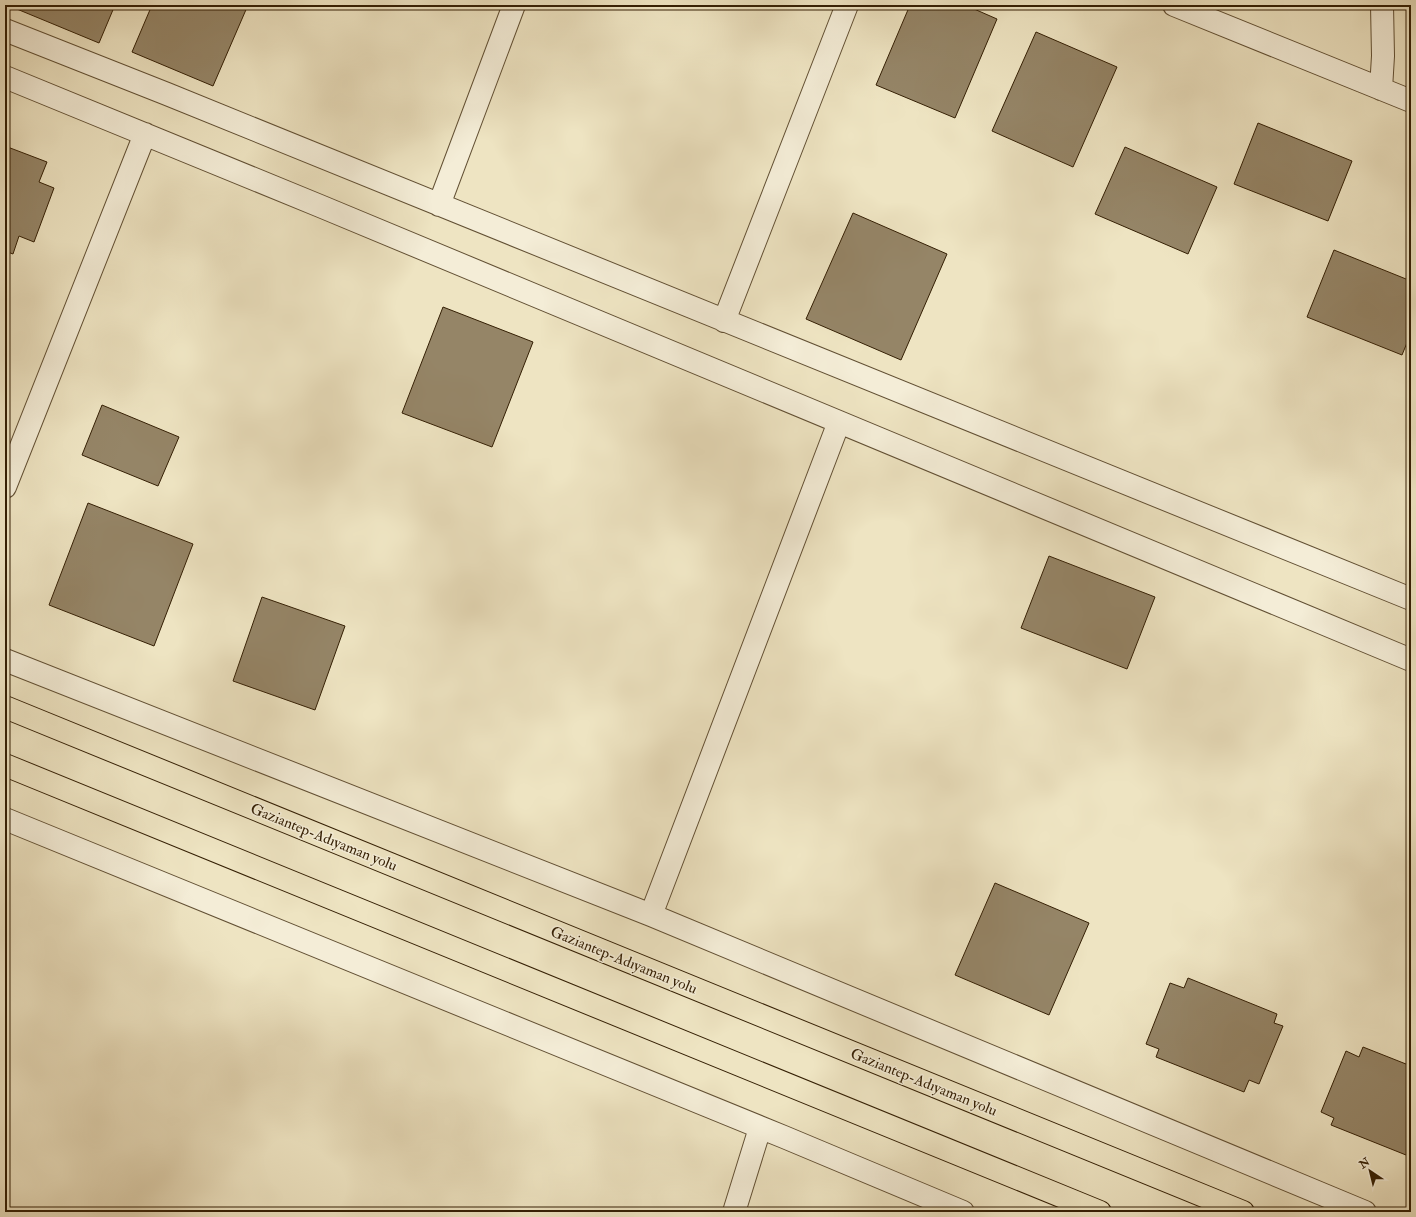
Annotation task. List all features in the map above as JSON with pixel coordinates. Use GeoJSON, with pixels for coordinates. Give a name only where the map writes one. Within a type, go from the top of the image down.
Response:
{"type":"FeatureCollection","features":[{"type":"Feature","properties":{"kind":"highway","name":"Gaziantep-Adıyaman yolu"},"geometry":{"type":"LineString","coordinates":[[5,707],[1243,1212]]}},
{"type":"Feature","properties":{"kind":"highway"},"geometry":{"type":"LineString","coordinates":[[5,765],[1100,1212]]}},
{"type":"Feature","properties":{"kind":"street"},"geometry":{"type":"LineString","coordinates":[[439,205],[514,5]]}},
{"type":"Feature","properties":{"kind":"street"},"geometry":{"type":"LineString","coordinates":[[724,321],[847,5]]}},
{"type":"Feature","properties":{"kind":"street"},"geometry":{"type":"LineString","coordinates":[[1174,5],[1411,101]]}},
{"type":"Feature","properties":{"kind":"street"},"geometry":{"type":"LineString","coordinates":[[1381,89],[1383,56],[1382,5]]}},
{"type":"Feature","properties":{"kind":"street"},"geometry":{"type":"LineString","coordinates":[[5,30],[167,94],[1411,599]]}},
{"type":"Feature","properties":{"kind":"street"},"geometry":{"type":"LineString","coordinates":[[5,77],[335,212],[1411,660]]}},
{"type":"Feature","properties":{"kind":"street"},"geometry":{"type":"LineString","coordinates":[[5,487],[145,134]]}},
{"type":"Feature","properties":{"kind":"street"},"geometry":{"type":"LineString","coordinates":[[651,915],[839,422]]}},
{"type":"Feature","properties":{"kind":"street"},"geometry":{"type":"LineString","coordinates":[[5,660],[651,915],[1365,1212]]}},
{"type":"Feature","properties":{"kind":"street"},"geometry":{"type":"LineString","coordinates":[[5,819],[963,1212]]}},
{"type":"Feature","properties":{"kind":"street"},"geometry":{"type":"LineString","coordinates":[[734,1212],[760,1128]]}},
{"type":"Feature","properties":{"kind":"building"},"geometry":{"type":"Polygon","coordinates":[[[13,5],[115,5],[99,43],[12,7],[13,5]]]}},
{"type":"Feature","properties":{"kind":"building"},"geometry":{"type":"Polygon","coordinates":[[[152,5],[248,5],[213,86],[132,52],[152,5]]]}},
{"type":"Feature","properties":{"kind":"building"},"geometry":{"type":"Polygon","coordinates":[[[910,5],[965,5],[997,19],[955,118],[876,85],[910,5]]]}},
{"type":"Feature","properties":{"kind":"building"},"geometry":{"type":"Polygon","coordinates":[[[1036,32],[1117,67],[1073,167],[992,131],[1036,32]]]}},
{"type":"Feature","properties":{"kind":"building"},"geometry":{"type":"Polygon","coordinates":[[[1258,123],[1352,161],[1328,221],[1234,184],[1258,123]]]}},
{"type":"Feature","properties":{"kind":"building"},"geometry":{"type":"Polygon","coordinates":[[[5,146],[47,162],[39,182],[54,188],[34,242],[19,236],[13,254],[5,251],[5,146]]]}},
{"type":"Feature","properties":{"kind":"building"},"geometry":{"type":"Polygon","coordinates":[[[1125,147],[1217,187],[1188,254],[1095,214],[1125,147]]]}},
{"type":"Feature","properties":{"kind":"building"},"geometry":{"type":"Polygon","coordinates":[[[853,213],[947,254],[901,360],[806,319],[853,213]]]}},
{"type":"Feature","properties":{"kind":"building"},"geometry":{"type":"Polygon","coordinates":[[[1334,250],[1411,281],[1411,333],[1402,355],[1307,317],[1334,250]]]}},
{"type":"Feature","properties":{"kind":"building"},"geometry":{"type":"Polygon","coordinates":[[[443,307],[533,342],[492,447],[402,413],[443,307]]]}},
{"type":"Feature","properties":{"kind":"building"},"geometry":{"type":"Polygon","coordinates":[[[102,405],[179,437],[158,486],[82,455],[102,405]]]}},
{"type":"Feature","properties":{"kind":"building"},"geometry":{"type":"Polygon","coordinates":[[[88,503],[193,544],[154,646],[49,605],[88,503]]]}},
{"type":"Feature","properties":{"kind":"building"},"geometry":{"type":"Polygon","coordinates":[[[1049,556],[1155,597],[1127,669],[1021,628],[1049,556]]]}},
{"type":"Feature","properties":{"kind":"building"},"geometry":{"type":"Polygon","coordinates":[[[262,597],[345,626],[315,710],[233,681],[262,597]]]}},
{"type":"Feature","properties":{"kind":"building"},"geometry":{"type":"Polygon","coordinates":[[[995,883],[1089,923],[1049,1015],[955,975],[995,883]]]}},
{"type":"Feature","properties":{"kind":"building"},"geometry":{"type":"Polygon","coordinates":[[[1188,978],[1277,1014],[1274,1023],[1283,1026],[1259,1084],[1249,1080],[1244,1092],[1156,1057],[1159,1049],[1146,1044],[1170,983],[1184,988],[1188,978]]]}},
{"type":"Feature","properties":{"kind":"building"},"geometry":{"type":"Polygon","coordinates":[[[1363,1047],[1411,1066],[1411,1157],[1331,1125],[1334,1118],[1321,1112],[1346,1051],[1359,1057],[1363,1047]]]}}]}
